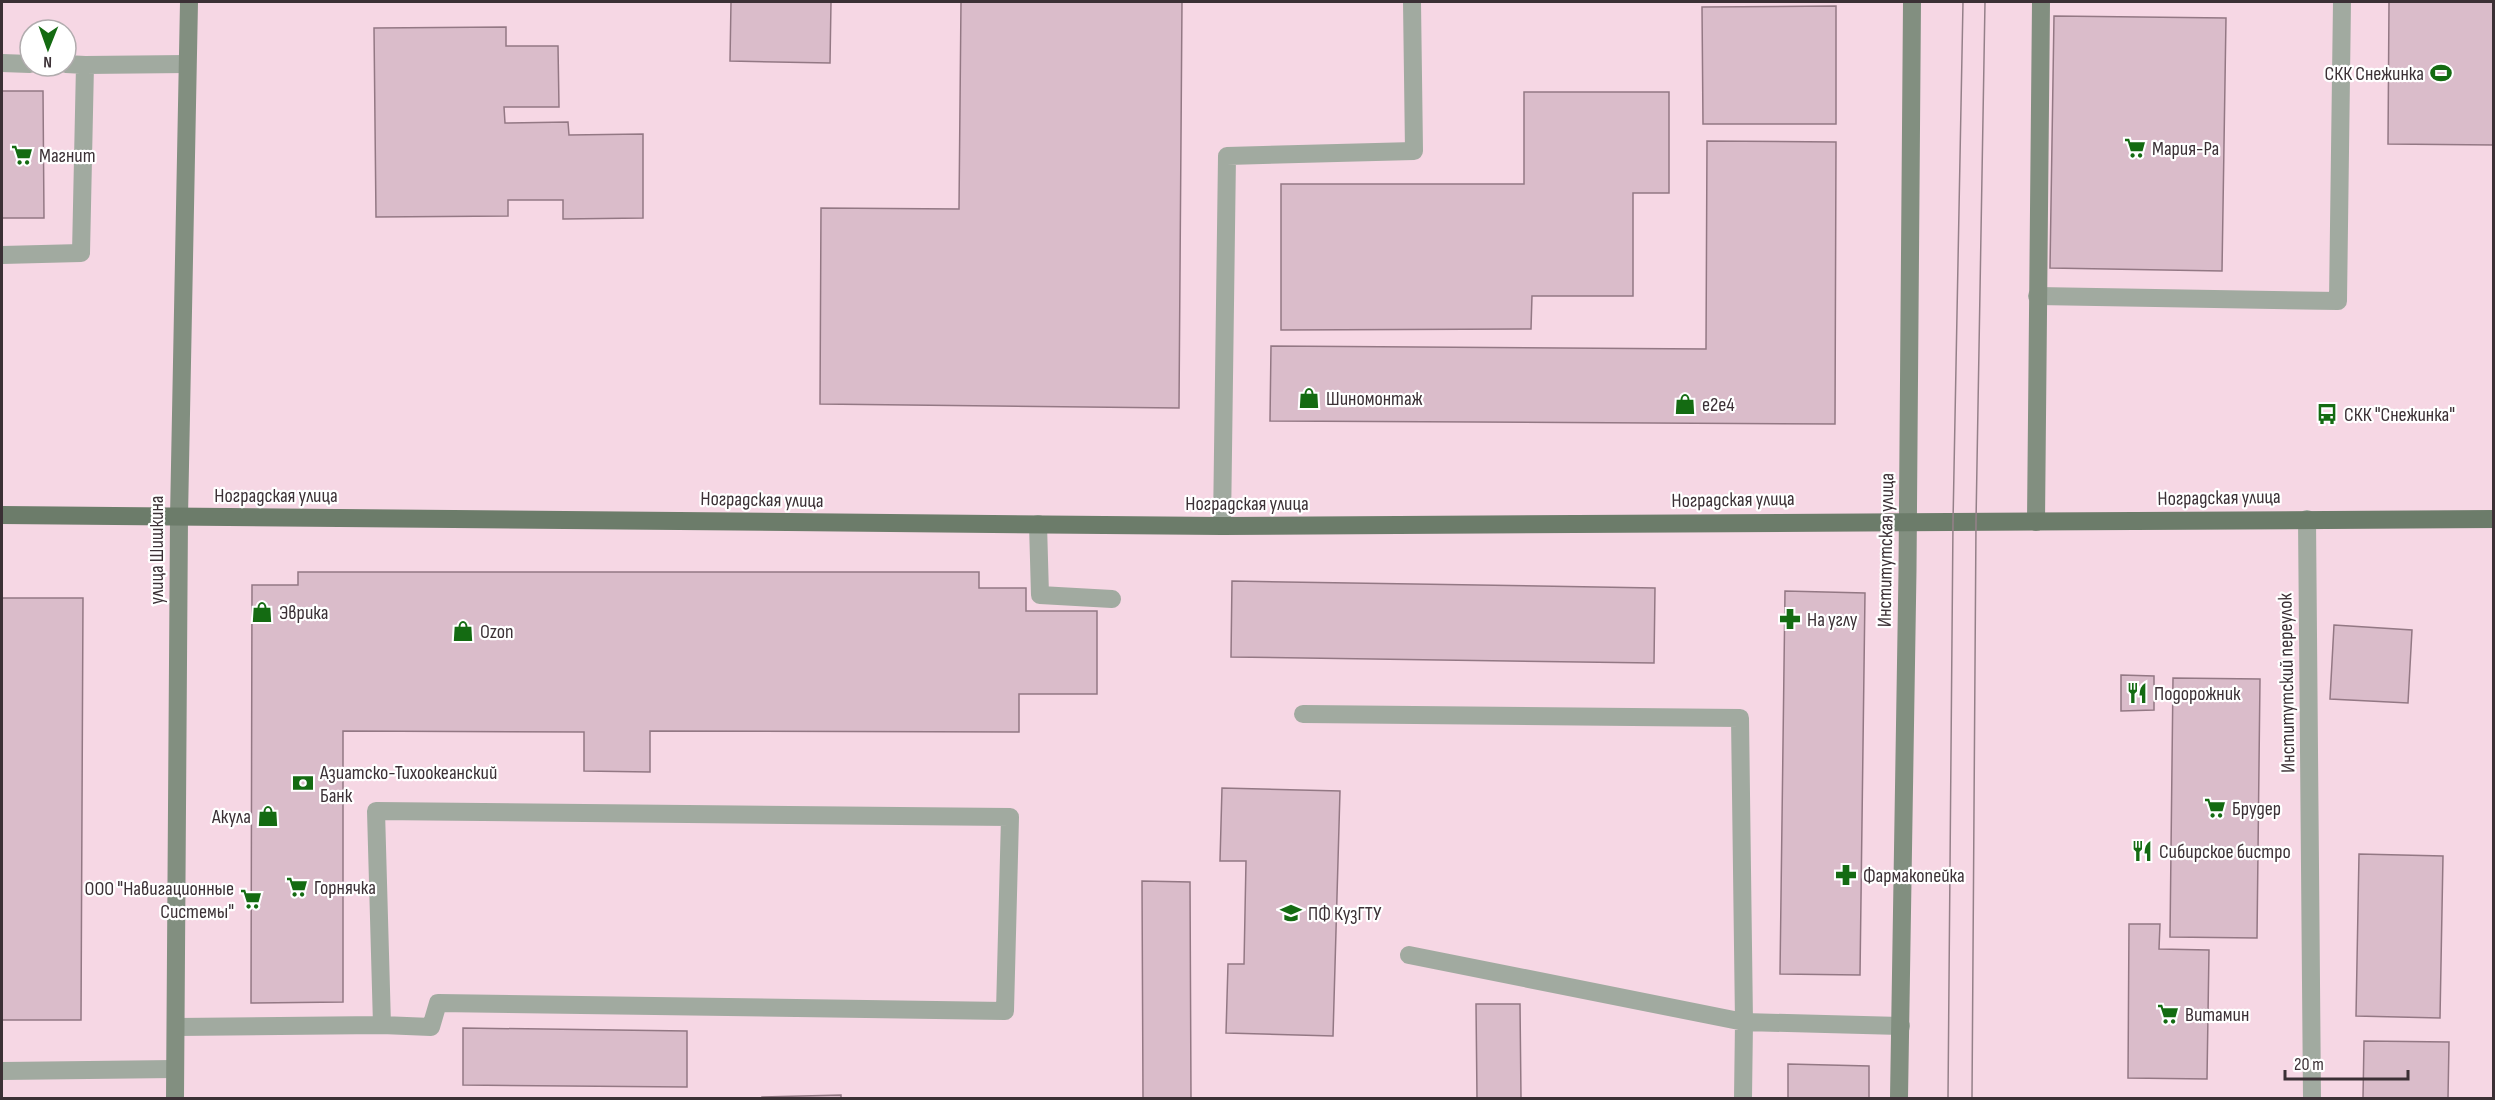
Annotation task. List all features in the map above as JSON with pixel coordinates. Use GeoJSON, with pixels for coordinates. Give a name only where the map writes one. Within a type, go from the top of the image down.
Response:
{"type":"FeatureCollection","features":[{"type":"Feature","properties":{"kind":"main road","name":"улица Шишкина"},"geometry":{"type":"LineString","coordinates":[[175,1098],[179,517],[189,2]]}},
{"type":"Feature","properties":{"kind":"main road","name":"Институтская улица"},"geometry":{"type":"LineString","coordinates":[[1899,1098],[1906,522],[1910,418],[1912,2]]}},
{"type":"Feature","properties":{"kind":"main road"},"geometry":{"type":"LineString","coordinates":[[2036,522],[2040,2]]}},
{"type":"Feature","properties":{"kind":"main road","name":"Ноградская улица"},"geometry":{"type":"LineString","coordinates":[[2,515],[1222,526],[2493,519]]}},
{"type":"Feature","properties":{"kind":"street"},"geometry":{"type":"LineString","coordinates":[[1222,526],[1227,156],[1414,151],[1412,2]]}},
{"type":"Feature","properties":{"kind":"street"},"geometry":{"type":"LineString","coordinates":[[2037,296],[2338,301],[2342,2]]}},
{"type":"Feature","properties":{"kind":"street"},"geometry":{"type":"LineString","coordinates":[[2,63],[18,64]]}},
{"type":"Feature","properties":{"kind":"street"},"geometry":{"type":"LineString","coordinates":[[78,65],[187,64]]}},
{"type":"Feature","properties":{"kind":"street"},"geometry":{"type":"LineString","coordinates":[[2,255],[81,252],[85,65]]}},
{"type":"Feature","properties":{"kind":"street","name":"Институтский переулок"},"geometry":{"type":"LineString","coordinates":[[2307,519],[2313,1098]]}},
{"type":"Feature","properties":{"kind":"street"},"geometry":{"type":"LineString","coordinates":[[1038,524],[1040,595],[1112,599]]}},
{"type":"Feature","properties":{"kind":"street"},"geometry":{"type":"LineString","coordinates":[[1303,714],[1740,718],[1743,1098]]}},
{"type":"Feature","properties":{"kind":"street"},"geometry":{"type":"LineString","coordinates":[[176,1027],[382,1025],[431,1027],[438,1003],[1005,1011],[1010,817],[376,811],[382,1025]]}},
{"type":"Feature","properties":{"kind":"street"},"geometry":{"type":"LineString","coordinates":[[1409,955],[1744,1022],[1901,1026]]}},
{"type":"Feature","properties":{"kind":"street"},"geometry":{"type":"LineString","coordinates":[[2,1071],[175,1069]]}},
{"type":"Feature","properties":{"kind":"building"},"geometry":{"type":"Polygon","coordinates":[[[731,2],[831,2],[830,63],[730,61],[731,2]]]}},
{"type":"Feature","properties":{"kind":"building"},"geometry":{"type":"Polygon","coordinates":[[[961,2],[1182,2],[1179,408],[820,404],[821,208],[959,209],[961,2]]]}},
{"type":"Feature","properties":{"kind":"building","name":"СКК Снежинка"},"geometry":{"type":"Polygon","coordinates":[[[2389,2],[2494,2],[2494,145],[2388,144],[2389,2]]]}},
{"type":"Feature","properties":{"kind":"building"},"geometry":{"type":"Polygon","coordinates":[[[1836,6],[1836,124],[1703,124],[1702,7],[1836,6]]]}},
{"type":"Feature","properties":{"kind":"building"},"geometry":{"type":"Polygon","coordinates":[[[2054,16],[2226,18],[2222,271],[2050,268],[2054,16]]]}},
{"type":"Feature","properties":{"kind":"building"},"geometry":{"type":"Polygon","coordinates":[[[506,27],[506,46],[558,46],[559,107],[504,107],[505,123],[568,122],[569,135],[643,134],[643,218],[563,219],[563,200],[508,200],[508,216],[376,217],[374,28],[506,27]]]}},
{"type":"Feature","properties":{"kind":"building","name":"Магнит"},"geometry":{"type":"Polygon","coordinates":[[[2,91],[43,91],[44,218],[2,218],[2,91]]]}},
{"type":"Feature","properties":{"kind":"building"},"geometry":{"type":"Polygon","coordinates":[[[1524,92],[1669,92],[1669,193],[1633,193],[1633,296],[1532,296],[1531,329],[1281,330],[1281,184],[1524,184],[1524,92]]]}},
{"type":"Feature","properties":{"kind":"building"},"geometry":{"type":"Polygon","coordinates":[[[1707,141],[1836,142],[1835,424],[1270,421],[1271,346],[1706,349],[1707,141]]]}},
{"type":"Feature","properties":{"kind":"building","name":"Горнячка"},"geometry":{"type":"Polygon","coordinates":[[[298,572],[979,572],[979,588],[1026,588],[1026,611],[1097,611],[1097,694],[1019,694],[1019,732],[650,731],[650,772],[584,771],[584,732],[343,731],[343,1002],[251,1003],[252,585],[298,585],[298,572]]]}},
{"type":"Feature","properties":{"kind":"building"},"geometry":{"type":"Polygon","coordinates":[[[1232,581],[1655,588],[1654,663],[1231,657],[1232,581]]]}},
{"type":"Feature","properties":{"kind":"building"},"geometry":{"type":"Polygon","coordinates":[[[1785,591],[1865,593],[1860,975],[1780,974],[1785,591]]]}},
{"type":"Feature","properties":{"kind":"building"},"geometry":{"type":"Polygon","coordinates":[[[2,598],[83,598],[81,1020],[2,1020],[2,598]]]}},
{"type":"Feature","properties":{"kind":"building"},"geometry":{"type":"Polygon","coordinates":[[[2334,625],[2412,630],[2408,703],[2330,699],[2334,625]]]}},
{"type":"Feature","properties":{"kind":"building","name":"Подорожник"},"geometry":{"type":"Polygon","coordinates":[[[2121,675],[2154,676],[2154,710],[2121,711],[2121,675]]]}},
{"type":"Feature","properties":{"kind":"building","name":"Брудер"},"geometry":{"type":"Polygon","coordinates":[[[2173,678],[2260,679],[2257,938],[2170,937],[2173,678]]]}},
{"type":"Feature","properties":{"kind":"building","name":"ПФ КузГТУ"},"geometry":{"type":"Polygon","coordinates":[[[1222,788],[1340,791],[1333,1036],[1226,1033],[1228,964],[1244,964],[1246,861],[1220,861],[1222,788]]]}},
{"type":"Feature","properties":{"kind":"building"},"geometry":{"type":"Polygon","coordinates":[[[2359,854],[2443,856],[2440,1018],[2356,1016],[2359,854]]]}},
{"type":"Feature","properties":{"kind":"building"},"geometry":{"type":"Polygon","coordinates":[[[1142,881],[1190,882],[1191,1098],[1143,1098],[1142,881]]]}},
{"type":"Feature","properties":{"kind":"building","name":"Витамин"},"geometry":{"type":"Polygon","coordinates":[[[2129,924],[2160,924],[2159,949],[2209,950],[2207,1079],[2128,1078],[2129,924]]]}},
{"type":"Feature","properties":{"kind":"building"},"geometry":{"type":"Polygon","coordinates":[[[1476,1004],[1520,1004],[1521,1098],[1477,1098],[1476,1004]]]}},
{"type":"Feature","properties":{"kind":"building"},"geometry":{"type":"Polygon","coordinates":[[[463,1028],[687,1031],[687,1087],[463,1085],[463,1028]]]}},
{"type":"Feature","properties":{"kind":"building"},"geometry":{"type":"Polygon","coordinates":[[[2364,1041],[2449,1042],[2448,1098],[2363,1098],[2364,1041]]]}},
{"type":"Feature","properties":{"kind":"building"},"geometry":{"type":"Polygon","coordinates":[[[1788,1064],[1869,1066],[1869,1098],[1788,1098],[1788,1064]]]}},
{"type":"Feature","properties":{"kind":"building"},"geometry":{"type":"Polygon","coordinates":[[[841,1095],[841,1098],[762,1098],[762,1097],[841,1095]]]}},
{"type":"Feature","properties":{"kind":"tram line"},"geometry":{"type":"LineString","coordinates":[[1948,1098],[1953,522],[1963,2]]}},
{"type":"Feature","properties":{"kind":"tram line"},"geometry":{"type":"LineString","coordinates":[[1972,1098],[1976,522],[1985,2]]}},
{"type":"Feature","properties":{"kind":"place","name":"СКК Снежинка"},"geometry":{"type":"Point","coordinates":[2441,73]}},
{"type":"Feature","properties":{"kind":"place","name":"Мария-Ра"},"geometry":{"type":"Point","coordinates":[2135,148]}},
{"type":"Feature","properties":{"kind":"place","name":"Магнит"},"geometry":{"type":"Point","coordinates":[22,155]}},
{"type":"Feature","properties":{"kind":"place","name":"Шиномонтаж"},"geometry":{"type":"Point","coordinates":[1309,398]}},
{"type":"Feature","properties":{"kind":"place","name":"e2e4"},"geometry":{"type":"Point","coordinates":[1685,404]}},
{"type":"Feature","properties":{"kind":"place","name":"СКК \"Снежинка\""},"geometry":{"type":"Point","coordinates":[2327,414]}},
{"type":"Feature","properties":{"kind":"place","name":"Эврика"},"geometry":{"type":"Point","coordinates":[262,612]}},
{"type":"Feature","properties":{"kind":"place","name":"На углу"},"geometry":{"type":"Point","coordinates":[1790,619]}},
{"type":"Feature","properties":{"kind":"place","name":"Ozon"},"geometry":{"type":"Point","coordinates":[463,631]}},
{"type":"Feature","properties":{"kind":"place","name":"Подорожник"},"geometry":{"type":"Point","coordinates":[2137,693]}},
{"type":"Feature","properties":{"kind":"place","name":"Азиатско-Тихоокеанский Банк"},"geometry":{"type":"Point","coordinates":[303,783]}},
{"type":"Feature","properties":{"kind":"place","name":"Брудер"},"geometry":{"type":"Point","coordinates":[2215,808]}},
{"type":"Feature","properties":{"kind":"place","name":"Акула"},"geometry":{"type":"Point","coordinates":[268,816]}},
{"type":"Feature","properties":{"kind":"place","name":"Сибирское бистро"},"geometry":{"type":"Point","coordinates":[2142,851]}},
{"type":"Feature","properties":{"kind":"place","name":"Фармакопейка"},"geometry":{"type":"Point","coordinates":[1846,875]}},
{"type":"Feature","properties":{"kind":"place","name":"Горнячка"},"geometry":{"type":"Point","coordinates":[297,887]}},
{"type":"Feature","properties":{"kind":"place","name":"ООО \"Навигационные Системы\""},"geometry":{"type":"Point","coordinates":[251,899]}},
{"type":"Feature","properties":{"kind":"place","name":"ПФ КузГТУ"},"geometry":{"type":"Point","coordinates":[1291,913]}},
{"type":"Feature","properties":{"kind":"place","name":"Витамин"},"geometry":{"type":"Point","coordinates":[2168,1014]}}]}
